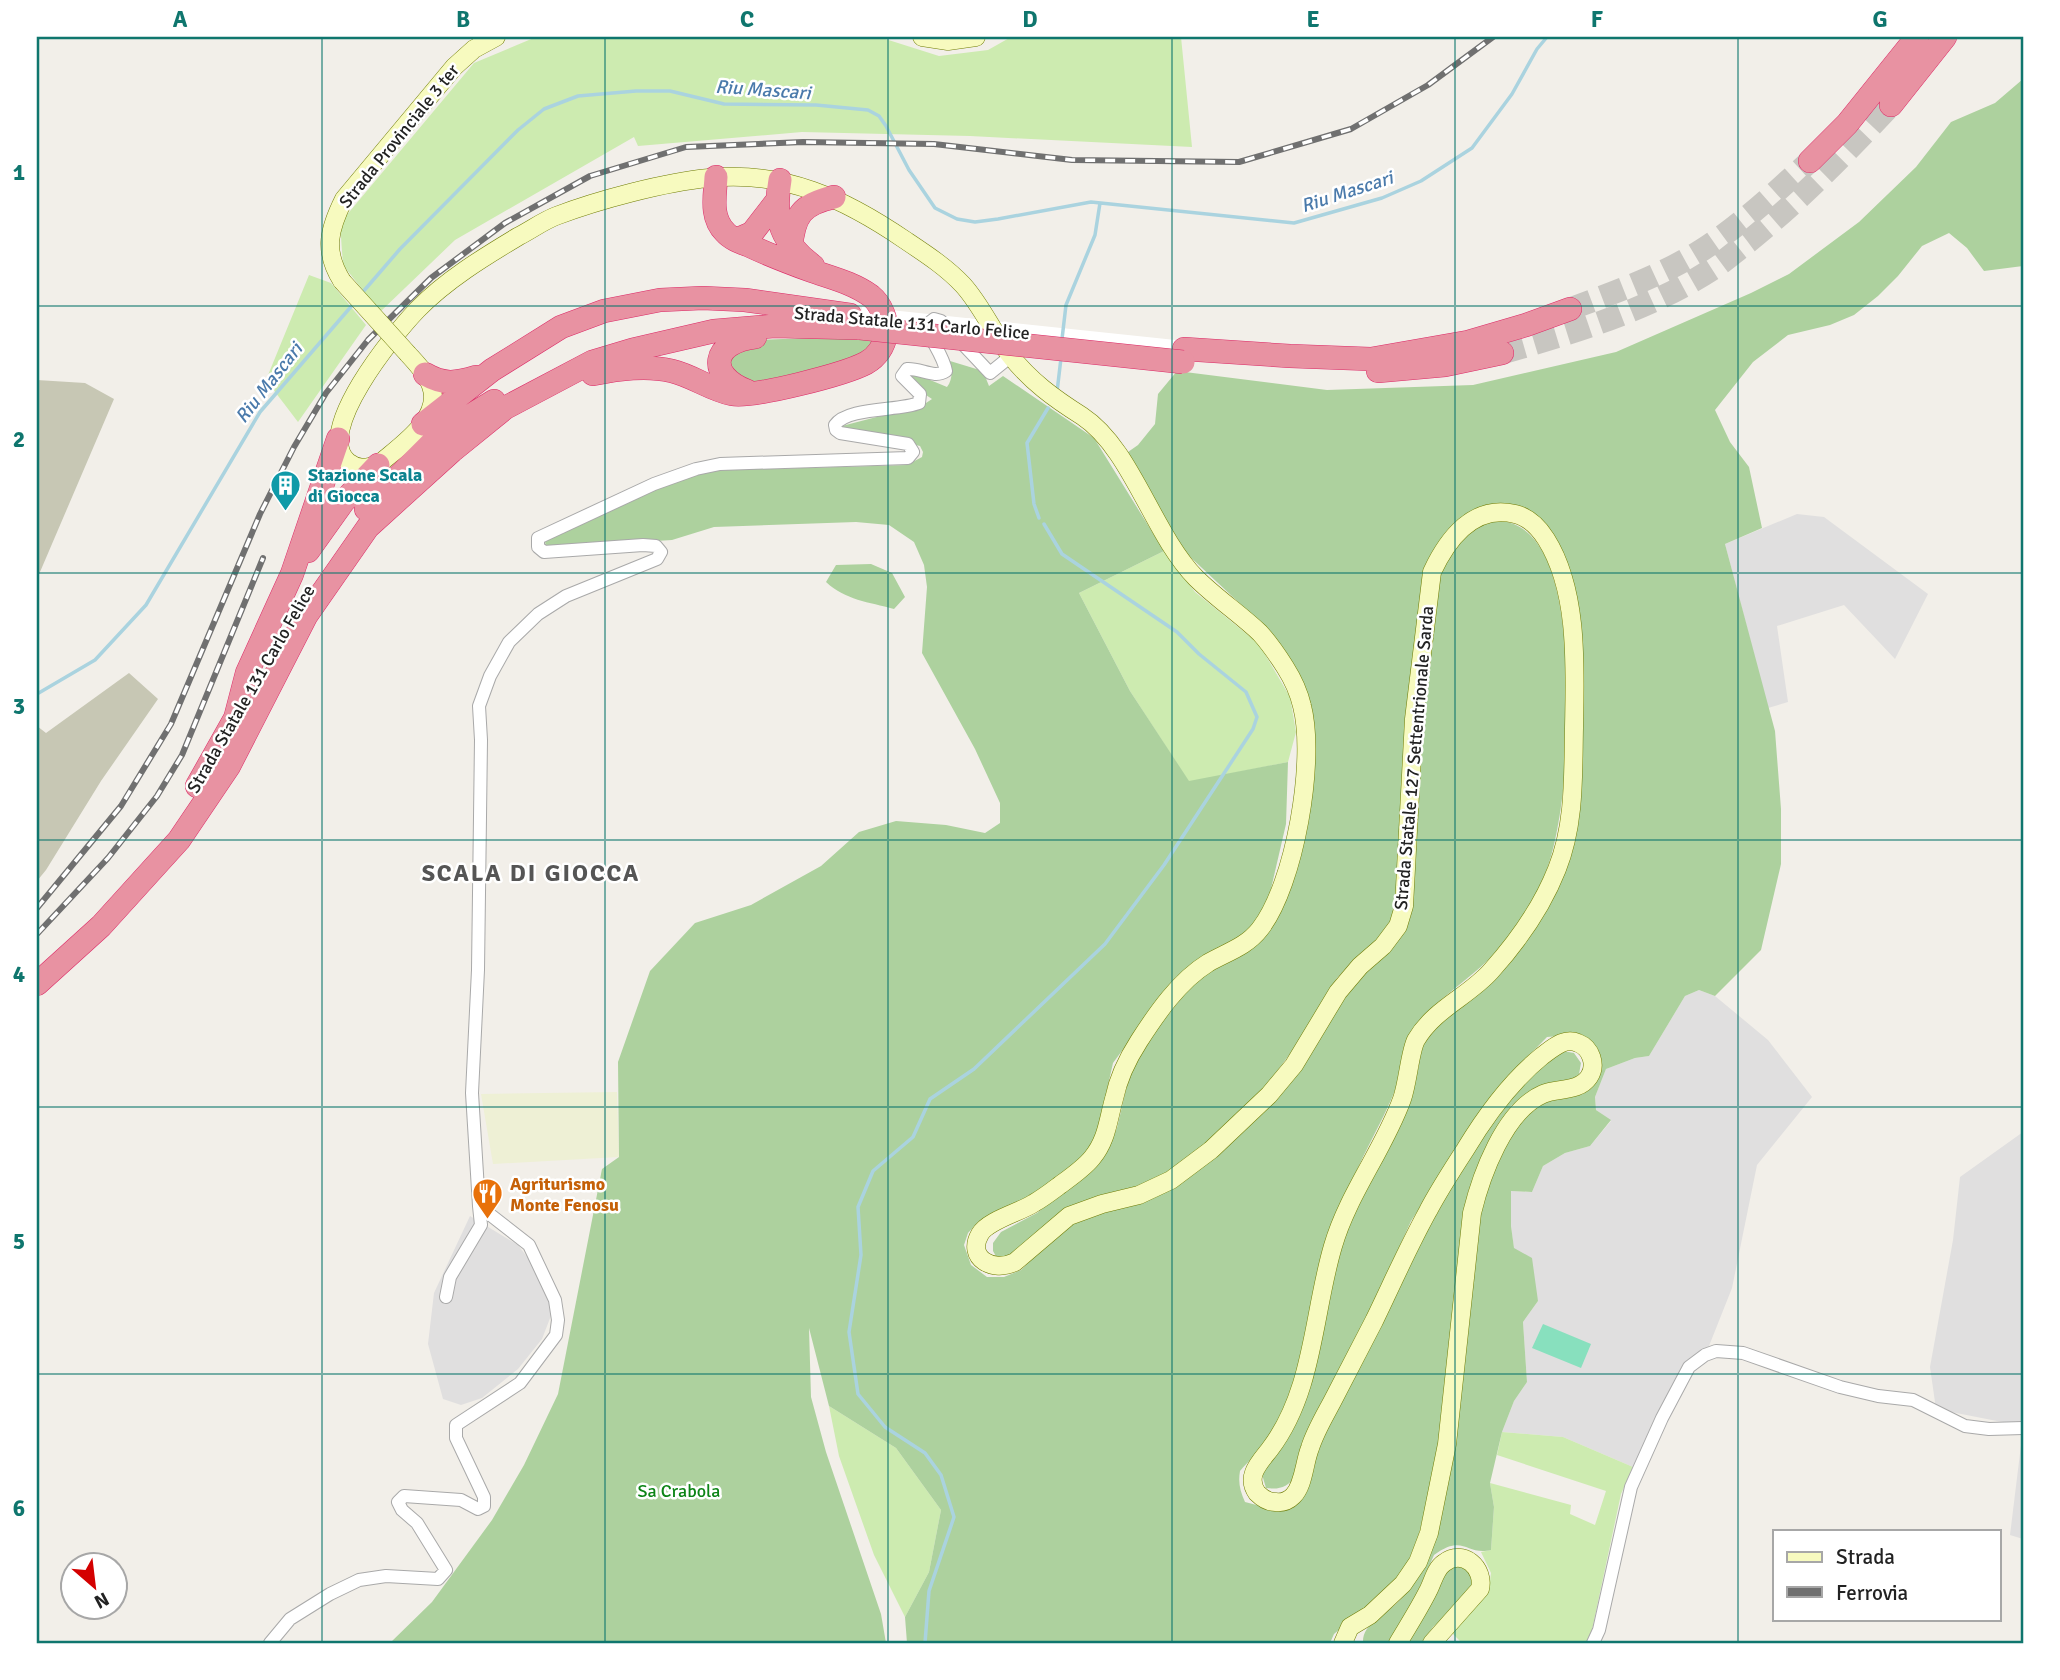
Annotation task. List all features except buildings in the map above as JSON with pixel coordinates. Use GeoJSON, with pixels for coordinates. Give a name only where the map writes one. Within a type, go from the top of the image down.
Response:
{"type":"FeatureCollection","features":[{"type":"Feature","properties":{"kind":"highway"},"geometry":{"type":"LineString","coordinates":[[1810,161],[1847,124],[1917,37]]}},
{"type":"Feature","properties":{"kind":"highway"},"geometry":{"type":"LineString","coordinates":[[1891,105],[1945,37]]}},
{"type":"Feature","properties":{"kind":"highway"},"geometry":{"type":"LineString","coordinates":[[505,408],[544,396],[591,374],[617,369],[641,368],[673,372],[721,391],[754,394],[853,370],[874,359],[884,344],[887,331],[885,316],[873,298],[851,285],[736,240],[723,231],[717,221],[714,207],[716,177]]}},
{"type":"Feature","properties":{"kind":"highway"},"geometry":{"type":"LineString","coordinates":[[736,240],[752,233],[778,191]]}},
{"type":"Feature","properties":{"kind":"highway"},"geometry":{"type":"LineString","coordinates":[[778,191],[781,229],[791,247],[827,276]]}},
{"type":"Feature","properties":{"kind":"highway"},"geometry":{"type":"LineString","coordinates":[[791,247],[793,225],[801,211],[815,201],[834,197]]}},
{"type":"Feature","properties":{"kind":"highway"},"geometry":{"type":"LineString","coordinates":[[423,424],[492,370],[561,327],[604,311],[660,300],[703,298],[745,300],[857,321]]}},
{"type":"Feature","properties":{"kind":"highway","name":"Strada Statale 131 Carlo Felice"},"geometry":{"type":"LineString","coordinates":[[1183,355],[1371,359],[1468,342],[1570,309]]}},
{"type":"Feature","properties":{"kind":"highway","name":"Strada Statale 131 Carlo Felice"},"geometry":{"type":"LineString","coordinates":[[37,965],[88,918],[164,834],[209,768],[291,612],[353,522],[441,434],[537,374],[585,351],[630,335],[711,319],[779,312],[1183,355],[1372,372],[1446,365],[1502,353]]}},
{"type":"Feature","properties":{"kind":"highway"},"geometry":{"type":"LineString","coordinates":[[754,394],[733,385],[723,376],[721,357],[733,341],[857,321]]}},
{"type":"Feature","properties":{"kind":"highway","name":"Strada Statale 131 Carlo Felice"},"geometry":{"type":"LineString","coordinates":[[37,984],[101,926],[179,840],[229,766],[306,615],[368,527],[452,451],[505,408],[592,362],[632,350],[714,331],[857,321]]}},
{"type":"Feature","properties":{"kind":"highway"},"geometry":{"type":"LineString","coordinates":[[425,374],[438,381],[453,384],[492,370]]}},
{"type":"Feature","properties":{"kind":"highway"},"geometry":{"type":"LineString","coordinates":[[235,719],[247,673],[292,574],[338,439]]}},
{"type":"Feature","properties":{"kind":"highway"},"geometry":{"type":"LineString","coordinates":[[292,574],[343,502],[378,465]]}},
{"type":"Feature","properties":{"kind":"main road","name":"Strada Provinciale 3 ter"},"geometry":{"type":"LineString","coordinates":[[425,374],[342,281],[332,265],[329,246],[332,221],[344,199],[454,67],[474,49],[496,37]]}},
{"type":"Feature","properties":{"kind":"main road"},"geometry":{"type":"LineString","coordinates":[[922,37],[948,41],[976,37]]}},
{"type":"Feature","properties":{"kind":"main road","name":"Strada Statale 127 Settentrionale Sarda"},"geometry":{"type":"LineString","coordinates":[[338,439],[347,411],[374,360],[419,307],[481,259],[552,217],[688,180],[754,177],[778,191],[834,197],[881,223],[938,262],[966,288],[1011,356],[1035,383],[1054,399],[1095,425],[1117,452],[1170,546],[1196,578],[1263,636],[1289,672],[1303,706],[1306,745],[1302,808],[1289,864],[1274,907],[1258,932],[1240,947],[1209,963],[1183,982],[1139,1041],[1125,1066],[1114,1095],[1107,1132],[1093,1157],[1070,1178],[1033,1204],[983,1229],[978,1239],[978,1250],[983,1260],[992,1266],[1003,1268],[1012,1264],[1069,1216],[1139,1195],[1171,1180],[1211,1150],[1269,1096],[1294,1065],[1338,992],[1360,966],[1383,946],[1398,926],[1404,906],[1415,719],[1432,572],[1442,550],[1457,531],[1478,516],[1501,511],[1526,517],[1546,538],[1568,597],[1575,648],[1573,796],[1569,828],[1558,867],[1536,914],[1488,976],[1443,1010],[1414,1043],[1403,1098],[1334,1242],[1298,1401],[1285,1428],[1253,1475],[1255,1491],[1268,1501],[1284,1502],[1297,1491],[1311,1444],[1428,1210],[1486,1115],[1526,1069],[1555,1046],[1569,1041],[1586,1047],[1593,1063],[1587,1079],[1576,1087],[1541,1095],[1527,1105],[1506,1129],[1480,1178],[1472,1213],[1447,1444],[1429,1533],[1418,1562],[1403,1584],[1370,1615],[1350,1627],[1343,1643]]}},
{"type":"Feature","properties":{"kind":"main road"},"geometry":{"type":"LineString","coordinates":[[338,439],[342,455],[354,466],[370,468],[378,465],[423,424],[433,399],[432,387],[425,374]]}},
{"type":"Feature","properties":{"kind":"main road"},"geometry":{"type":"LineString","coordinates":[[1398,1643],[1439,1567],[1451,1559],[1467,1560],[1479,1570],[1480,1589],[1432,1643]]}},
{"type":"Feature","properties":{"kind":"street"},"geometry":{"type":"LineString","coordinates":[[446,1297],[450,1277],[481,1225],[472,1093],[478,970],[481,740],[479,706],[489,676],[509,642],[538,614],[566,596],[657,559],[661,554],[656,546],[643,545],[544,552],[538,547],[538,538],[643,489],[696,469],[720,464],[908,458],[913,452],[908,444],[839,433],[835,425],[839,420],[873,410],[919,403],[920,394],[902,376],[907,369],[936,374],[946,371],[926,325],[934,319],[941,321],[990,373],[1011,356]]}},
{"type":"Feature","properties":{"kind":"street"},"geometry":{"type":"LineString","coordinates":[[270,1643],[290,1619],[359,1580],[386,1576],[438,1579],[446,1570],[417,1523],[402,1510],[398,1502],[404,1496],[461,1500],[478,1509],[484,1506],[484,1497],[456,1438],[456,1425],[520,1383],[556,1335],[558,1320],[555,1300],[529,1245],[479,1206]]}},
{"type":"Feature","properties":{"kind":"street"},"geometry":{"type":"LineString","coordinates":[[1593,1643],[1599,1630],[1631,1487],[1662,1418],[1689,1367],[1705,1355],[1716,1350],[1743,1353],[1840,1387],[1913,1401],[1965,1426],[1989,1429],[2023,1428]]}},
{"type":"Feature","properties":{"kind":"shaded area"},"geometry":{"type":"Polygon","coordinates":[[[37,380],[85,383],[114,399],[37,579],[37,380]]]}},
{"type":"Feature","properties":{"kind":"shaded area"},"geometry":{"type":"Polygon","coordinates":[[[1797,514],[1824,517],[1928,594],[1895,659],[1844,605],[1777,626],[1788,702],[1768,708],[1725,544],[1797,514]]]}},
{"type":"Feature","properties":{"kind":"shaded area"},"geometry":{"type":"Polygon","coordinates":[[[129,673],[158,699],[37,881],[37,726],[46,733],[129,673]]]}},
{"type":"Feature","properties":{"kind":"shaded area"},"geometry":{"type":"Polygon","coordinates":[[[1699,990],[1715,996],[1768,1040],[1812,1097],[1757,1165],[1732,1288],[1709,1346],[1685,1363],[1633,1467],[1563,1437],[1502,1432],[1514,1401],[1527,1382],[1523,1322],[1538,1301],[1514,1249],[1511,1191],[1532,1192],[1543,1166],[1565,1153],[1590,1146],[1611,1121],[1596,1110],[1595,1097],[1606,1069],[1635,1058],[1649,1056],[1685,996],[1699,990]]]}},
{"type":"Feature","properties":{"kind":"shaded area"},"geometry":{"type":"Polygon","coordinates":[[[617,1092],[619,1157],[493,1164],[481,1094],[617,1092]]]}},
{"type":"Feature","properties":{"kind":"shaded area"},"geometry":{"type":"Polygon","coordinates":[[[2023,1132],[2023,1422],[2002,1422],[1936,1409],[1930,1367],[1953,1240],[1960,1177],[2023,1132]]]}},
{"type":"Feature","properties":{"kind":"shaded area"},"geometry":{"type":"Polygon","coordinates":[[[470,1216],[518,1245],[549,1286],[552,1313],[542,1339],[518,1369],[482,1398],[461,1405],[443,1399],[428,1344],[434,1293],[470,1216]]]}},
{"type":"Feature","properties":{"kind":"shaded area"},"geometry":{"type":"Polygon","coordinates":[[[2023,1429],[2023,1539],[2010,1535],[2023,1429]]]}},
{"type":"Feature","properties":{"kind":"green space"},"geometry":{"type":"Polygon","coordinates":[[[536,37],[879,37],[939,56],[988,50],[1011,37],[1181,37],[1192,147],[970,136],[802,132],[638,146],[634,137],[455,240],[380,312],[343,265],[340,223],[474,63],[536,37]]]}},
{"type":"Feature","properties":{"kind":"green space"},"geometry":{"type":"Polygon","coordinates":[[[2023,79],[2023,266],[1984,271],[1967,248],[1949,233],[1922,246],[1898,276],[1854,315],[1830,325],[1788,335],[1753,362],[1715,410],[1730,442],[1749,467],[1762,528],[1725,544],[1775,731],[1781,809],[1781,864],[1761,950],[1715,996],[1699,990],[1685,996],[1649,1056],[1635,1058],[1606,1069],[1595,1097],[1596,1110],[1611,1120],[1590,1146],[1565,1153],[1543,1166],[1532,1192],[1511,1191],[1514,1248],[1532,1258],[1538,1301],[1523,1322],[1527,1382],[1514,1401],[1502,1432],[1490,1483],[1494,1507],[1491,1550],[1476,1550],[1459,1545],[1434,1555],[1395,1643],[1363,1643],[1370,1625],[1404,1596],[1417,1578],[1430,1550],[1483,1185],[1517,1124],[1534,1109],[1549,1101],[1583,1094],[1591,1085],[1596,1067],[1571,1035],[1547,1037],[1502,1083],[1411,1221],[1296,1476],[1283,1487],[1266,1488],[1261,1471],[1288,1434],[1338,1242],[1412,1087],[1419,1066],[1419,1045],[1559,881],[1578,621],[1540,522],[1468,515],[1444,534],[1431,559],[1396,912],[1383,936],[1361,953],[1337,978],[1298,1043],[1260,1094],[1195,1156],[1151,1184],[1077,1206],[1054,1217],[1009,1258],[997,1258],[993,1243],[1001,1232],[1037,1213],[1103,1159],[1117,1128],[1129,1077],[1144,1045],[1196,980],[1233,958],[1295,863],[1311,801],[1313,725],[1251,614],[1186,553],[1156,505],[1128,452],[1138,445],[1155,424],[1158,394],[1177,371],[1327,390],[1473,385],[1616,352],[1789,274],[1859,222],[1916,167],[1951,122],[1995,103],[2023,79]]]}},
{"type":"Feature","properties":{"kind":"green space"},"geometry":{"type":"Polygon","coordinates":[[[309,275],[331,283],[366,325],[298,422],[266,380],[309,275]]]}},
{"type":"Feature","properties":{"kind":"green space"},"geometry":{"type":"Polygon","coordinates":[[[831,333],[874,341],[866,353],[857,358],[748,386],[730,372],[728,353],[756,340],[811,338],[831,333]]]}},
{"type":"Feature","properties":{"kind":"green space","name":"Sa Crabola"},"geometry":{"type":"Polygon","coordinates":[[[950,361],[983,371],[989,386],[1003,376],[1094,438],[1164,551],[1079,593],[1130,691],[1189,781],[1288,762],[1286,824],[1270,893],[1260,917],[1244,936],[1176,977],[1113,1063],[1099,1125],[1091,1149],[1082,1160],[1033,1195],[978,1222],[968,1233],[964,1245],[971,1265],[987,1277],[1004,1277],[1021,1270],[1063,1229],[1220,1150],[1347,991],[1402,934],[1411,915],[1419,743],[1439,573],[1458,540],[1472,529],[1486,523],[1502,521],[1517,525],[1531,536],[1544,554],[1555,583],[1562,621],[1568,710],[1562,800],[1547,869],[1528,908],[1503,944],[1478,970],[1434,1007],[1411,1033],[1404,1048],[1396,1088],[1346,1199],[1308,1343],[1285,1415],[1275,1433],[1240,1471],[1240,1487],[1245,1502],[1272,1509],[1302,1495],[1314,1469],[1316,1445],[1386,1305],[1479,1135],[1532,1070],[1563,1051],[1574,1053],[1581,1063],[1575,1079],[1530,1092],[1511,1106],[1488,1145],[1468,1192],[1439,1450],[1419,1534],[1407,1565],[1391,1586],[1334,1634],[1330,1643],[907,1643],[905,1617],[929,1572],[941,1510],[896,1448],[829,1406],[809,1328],[811,1397],[826,1452],[881,1614],[886,1643],[390,1643],[432,1602],[492,1520],[524,1465],[558,1394],[602,1169],[619,1157],[618,1062],[650,971],[695,923],[751,905],[821,866],[859,832],[896,821],[946,825],[985,833],[1000,823],[1000,803],[975,749],[922,653],[927,587],[924,565],[914,542],[889,525],[856,522],[714,527],[672,540],[556,547],[548,547],[545,543],[547,538],[614,506],[686,477],[730,467],[767,469],[907,465],[922,457],[920,446],[838,427],[923,405],[932,399],[914,387],[909,374],[947,387],[952,374],[950,361]]]}},
{"type":"Feature","properties":{"kind":"green space"},"geometry":{"type":"Polygon","coordinates":[[[1164,551],[1195,592],[1259,644],[1290,697],[1296,732],[1288,762],[1189,782],[1130,691],[1079,593],[1164,551]]]}},
{"type":"Feature","properties":{"kind":"green space"},"geometry":{"type":"Polygon","coordinates":[[[871,564],[892,573],[905,597],[894,609],[849,597],[826,582],[836,565],[871,564]]]}},
{"type":"Feature","properties":{"kind":"green space"},"geometry":{"type":"Polygon","coordinates":[[[1543,1324],[1591,1344],[1581,1368],[1532,1348],[1543,1324]]]}},
{"type":"Feature","properties":{"kind":"green space"},"geometry":{"type":"Polygon","coordinates":[[[829,1406],[896,1448],[941,1510],[929,1572],[905,1617],[874,1555],[839,1456],[829,1406]]]}},
{"type":"Feature","properties":{"kind":"green space"},"geometry":{"type":"Polygon","coordinates":[[[1502,1432],[1563,1437],[1633,1467],[1621,1494],[1587,1643],[1462,1643],[1451,1632],[1489,1588],[1491,1573],[1481,1552],[1491,1550],[1494,1507],[1490,1483],[1571,1505],[1570,1514],[1595,1525],[1606,1491],[1497,1455],[1502,1432]]]}},
{"type":"Feature","properties":{"kind":"green space"},"geometry":{"type":"Polygon","coordinates":[[[1457,1564],[1474,1574],[1471,1595],[1433,1627],[1422,1643],[1408,1643],[1443,1570],[1457,1564]]]}},
{"type":"Feature","properties":{"kind":"pier"},"geometry":{"type":"Polygon","coordinates":[[[862,307],[1185,341],[1182,368],[860,334],[862,307]]]}},
{"type":"Feature","properties":{"kind":"waterway","name":"Riu Mascari"},"geometry":{"type":"LineString","coordinates":[[362,293],[400,249],[518,130],[544,109],[578,96],[670,91],[724,104],[816,105],[868,110],[879,116],[886,126],[909,170],[935,208],[957,219],[975,222],[1091,202],[1294,223],[1382,198],[1421,181],[1472,148],[1512,94],[1537,49],[1547,37]]}},
{"type":"Feature","properties":{"kind":"waterway"},"geometry":{"type":"LineString","coordinates":[[1062,339],[1066,305],[1095,235],[1100,203]]}},
{"type":"Feature","properties":{"kind":"waterway","name":"Riu Mascari"},"geometry":{"type":"LineString","coordinates":[[37,694],[95,660],[146,605],[260,412],[355,302]]}},
{"type":"Feature","properties":{"kind":"waterway"},"geometry":{"type":"LineString","coordinates":[[1057,392],[1061,358]]}},
{"type":"Feature","properties":{"kind":"waterway"},"geometry":{"type":"LineString","coordinates":[[1039,518],[1034,504],[1027,443],[1048,408]]}},
{"type":"Feature","properties":{"kind":"waterway"},"geometry":{"type":"LineString","coordinates":[[925,1643],[929,1591],[954,1517],[941,1475],[925,1453],[885,1427],[858,1394],[849,1332],[861,1255],[858,1207],[873,1171],[913,1137],[930,1099],[974,1069],[1105,944],[1164,865],[1253,729],[1257,717],[1246,692],[1199,654],[1177,632],[1062,554],[1044,524]]}},
{"type":"Feature","properties":{"kind":"tunnel"},"geometry":{"type":"LineString","coordinates":[[1502,353],[1638,308],[1714,268],[1804,193],[1891,105]]}},
{"type":"Feature","properties":{"kind":"tunnel"},"geometry":{"type":"LineString","coordinates":[[1570,309],[1654,276],[1702,250],[1744,219],[1810,161]]}},
{"type":"Feature","properties":{"kind":"railway"},"geometry":{"type":"LineString","coordinates":[[37,908],[121,806],[171,724],[260,514],[294,447],[326,393],[368,340],[431,278],[505,223],[590,176],[686,147],[803,142],[934,144],[1072,160],[1239,162],[1351,129],[1428,85],[1493,37]]}},
{"type":"Feature","properties":{"kind":"railway"},"geometry":{"type":"LineString","coordinates":[[37,934],[108,858],[157,796],[182,755],[263,558]]}},
{"type":"Feature","properties":{"kind":"place","name":"Stazione Scala di Giocca"},"geometry":{"type":"Point","coordinates":[285,512]}},
{"type":"Feature","properties":{"kind":"place","name":"Agriturismo Monte Fenosu"},"geometry":{"type":"Point","coordinates":[487,1221]}},
{"type":"Feature","properties":{"kind":"district","name":"SCALA DI GIOCCA"},"geometry":{"type":"Point","coordinates":[531,873]}}]}
